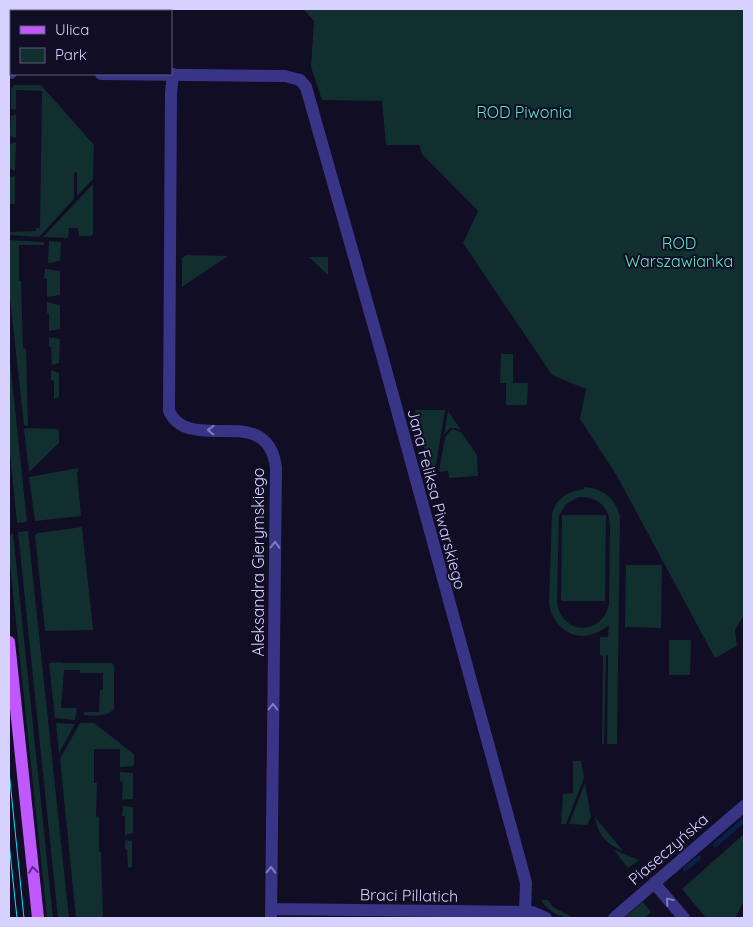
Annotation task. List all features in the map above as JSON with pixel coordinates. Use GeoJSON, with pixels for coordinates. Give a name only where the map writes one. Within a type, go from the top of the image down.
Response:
{"type":"FeatureCollection","features":[{"type":"Feature","properties":{"kind":"main road"},"geometry":{"type":"LineString","coordinates":[[9,642],[38,918]]}},
{"type":"Feature","properties":{"kind":"street","name":"Jana Feliksa Piwarskiego"},"geometry":{"type":"LineString","coordinates":[[173,74],[293,78],[303,83],[309,96],[521,864],[526,883],[525,912]]}},
{"type":"Feature","properties":{"kind":"street","name":"Aleksandra Gierymskiego"},"geometry":{"type":"LineString","coordinates":[[173,74],[171,112],[169,411],[176,422],[186,428],[251,433],[264,441],[275,461],[271,914]]}},
{"type":"Feature","properties":{"kind":"street","name":"Piaseczyńska"},"geometry":{"type":"LineString","coordinates":[[614,918],[744,806]]}},
{"type":"Feature","properties":{"kind":"street"},"geometry":{"type":"LineString","coordinates":[[654,883],[684,918]]}},
{"type":"Feature","properties":{"kind":"street","name":"Braci Pillatich"},"geometry":{"type":"LineString","coordinates":[[271,914],[532,912],[546,918]]}},
{"type":"Feature","properties":{"kind":"green space"},"geometry":{"type":"Polygon","coordinates":[[[303,9],[744,9],[744,615],[735,630],[737,646],[715,658],[617,476],[580,419],[586,389],[552,375],[463,243],[478,211],[422,154],[419,145],[386,145],[382,101],[322,100],[311,67],[314,21],[303,9]]]}},
{"type":"Feature","properties":{"kind":"green space"},"geometry":{"type":"Polygon","coordinates":[[[14,85],[41,85],[94,145],[93,179],[77,196],[77,172],[74,173],[74,199],[39,237],[9,235],[10,232],[36,231],[36,228],[40,228],[42,91],[16,90],[16,110],[11,109],[11,89],[14,85]]]}},
{"type":"Feature","properties":{"kind":"green space"},"geometry":{"type":"Polygon","coordinates":[[[16,114],[16,138],[10,136],[11,116],[16,114]]]}},
{"type":"Feature","properties":{"kind":"green space"},"geometry":{"type":"Polygon","coordinates":[[[16,142],[15,171],[10,169],[10,144],[16,142]]]}},
{"type":"Feature","properties":{"kind":"green space"},"geometry":{"type":"Polygon","coordinates":[[[15,176],[15,204],[9,204],[10,177],[15,176]]]}},
{"type":"Feature","properties":{"kind":"green space"},"geometry":{"type":"Polygon","coordinates":[[[93,184],[93,234],[91,236],[79,236],[78,228],[69,228],[68,238],[43,237],[93,184]]]}},
{"type":"Feature","properties":{"kind":"green space"},"geometry":{"type":"Polygon","coordinates":[[[9,240],[44,242],[44,245],[19,245],[23,348],[26,349],[28,426],[24,425],[9,289],[9,240]]]}},
{"type":"Feature","properties":{"kind":"green space"},"geometry":{"type":"Polygon","coordinates":[[[49,241],[61,242],[60,261],[48,263],[49,241]]]}},
{"type":"Feature","properties":{"kind":"green space"},"geometry":{"type":"Polygon","coordinates":[[[186,255],[228,256],[182,287],[182,258],[186,255]]]}},
{"type":"Feature","properties":{"kind":"green space"},"geometry":{"type":"Polygon","coordinates":[[[309,257],[328,257],[328,275],[309,257]]]}},
{"type":"Feature","properties":{"kind":"green space"},"geometry":{"type":"Polygon","coordinates":[[[45,269],[60,271],[60,295],[47,297],[47,279],[44,279],[45,269]]]}},
{"type":"Feature","properties":{"kind":"green space"},"geometry":{"type":"Polygon","coordinates":[[[47,302],[60,305],[60,329],[49,331],[47,302]]]}},
{"type":"Feature","properties":{"kind":"green space"},"geometry":{"type":"Polygon","coordinates":[[[49,337],[60,339],[59,363],[52,365],[51,347],[49,347],[49,337]]]}},
{"type":"Feature","properties":{"kind":"green space"},"geometry":{"type":"Polygon","coordinates":[[[9,352],[27,522],[17,523],[9,443],[9,352]]]}},
{"type":"Feature","properties":{"kind":"green space"},"geometry":{"type":"Polygon","coordinates":[[[501,354],[513,354],[513,383],[528,383],[527,405],[506,405],[506,383],[500,383],[501,354]]]}},
{"type":"Feature","properties":{"kind":"green space"},"geometry":{"type":"Polygon","coordinates":[[[51,370],[59,373],[59,397],[54,399],[54,381],[51,380],[51,370]]]}},
{"type":"Feature","properties":{"kind":"green space"},"geometry":{"type":"Polygon","coordinates":[[[415,410],[445,410],[434,476],[432,477],[415,410]]]}},
{"type":"Feature","properties":{"kind":"green space"},"geometry":{"type":"Polygon","coordinates":[[[448,411],[461,430],[450,428],[444,435],[448,411]]]}},
{"type":"Feature","properties":{"kind":"green space"},"geometry":{"type":"Polygon","coordinates":[[[26,428],[57,429],[59,431],[59,443],[29,472],[24,430],[26,428]]]}},
{"type":"Feature","properties":{"kind":"green space"},"geometry":{"type":"Polygon","coordinates":[[[452,429],[461,432],[477,455],[478,476],[449,478],[448,471],[439,472],[445,437],[452,429]]]}},
{"type":"Feature","properties":{"kind":"green space"},"geometry":{"type":"Polygon","coordinates":[[[79,468],[77,473],[81,516],[35,521],[29,477],[79,468]]]}},
{"type":"Feature","properties":{"kind":"green space"},"geometry":{"type":"Polygon","coordinates":[[[584,487],[597,489],[607,495],[615,504],[620,516],[617,744],[607,744],[608,656],[606,655],[604,744],[602,744],[603,656],[600,655],[600,637],[608,637],[609,625],[588,636],[572,634],[565,630],[555,619],[549,604],[552,513],[557,503],[564,496],[573,491],[584,489],[584,487]],[[578,497],[566,504],[559,516],[557,604],[567,622],[582,628],[598,622],[605,615],[609,605],[609,517],[600,503],[584,497],[578,497]]]}},
{"type":"Feature","properties":{"kind":"green space"},"geometry":{"type":"Polygon","coordinates":[[[562,515],[606,515],[605,601],[561,601],[562,515]]]}},
{"type":"Feature","properties":{"kind":"green space"},"geometry":{"type":"Polygon","coordinates":[[[82,527],[93,629],[95,630],[45,631],[35,535],[82,527]]]}},
{"type":"Feature","properties":{"kind":"green space"},"geometry":{"type":"Polygon","coordinates":[[[28,531],[69,918],[58,918],[18,532],[28,531]]]}},
{"type":"Feature","properties":{"kind":"green space"},"geometry":{"type":"Polygon","coordinates":[[[13,533],[53,918],[47,918],[9,554],[9,536],[13,533]]]}},
{"type":"Feature","properties":{"kind":"green space"},"geometry":{"type":"Polygon","coordinates":[[[626,565],[662,565],[661,628],[625,627],[626,565]]]}},
{"type":"Feature","properties":{"kind":"green space"},"geometry":{"type":"Polygon","coordinates":[[[669,640],[691,640],[690,675],[669,675],[669,640]]]}},
{"type":"Feature","properties":{"kind":"green space"},"geometry":{"type":"Polygon","coordinates":[[[49,663],[111,663],[114,665],[114,709],[104,715],[84,715],[84,712],[99,712],[100,690],[103,690],[103,673],[80,673],[80,670],[64,670],[61,708],[77,708],[75,720],[55,718],[49,663]]]}},
{"type":"Feature","properties":{"kind":"green space"},"geometry":{"type":"Polygon","coordinates":[[[56,723],[75,724],[59,753],[56,723]]]}},
{"type":"Feature","properties":{"kind":"green space"},"geometry":{"type":"Polygon","coordinates":[[[80,723],[94,723],[134,754],[134,766],[120,767],[120,749],[94,749],[94,783],[97,783],[96,816],[99,817],[103,918],[76,918],[60,759],[80,723]]]}},
{"type":"Feature","properties":{"kind":"green space"},"geometry":{"type":"Polygon","coordinates":[[[573,761],[581,761],[584,778],[566,824],[561,824],[563,794],[573,793],[573,761]]]}},
{"type":"Feature","properties":{"kind":"green space"},"geometry":{"type":"Polygon","coordinates":[[[120,772],[133,773],[133,799],[122,800],[123,782],[120,781],[120,772]]]}},
{"type":"Feature","properties":{"kind":"green space"},"geometry":{"type":"Polygon","coordinates":[[[585,783],[591,817],[587,825],[569,824],[585,783]]]}},
{"type":"Feature","properties":{"kind":"green space"},"geometry":{"type":"Polygon","coordinates":[[[123,806],[133,807],[133,833],[125,835],[125,816],[122,816],[123,806]]]}},
{"type":"Feature","properties":{"kind":"green space"},"geometry":{"type":"Polygon","coordinates":[[[595,817],[623,851],[607,842],[598,829],[595,817]]]}},
{"type":"Feature","properties":{"kind":"green space"},"geometry":{"type":"Polygon","coordinates":[[[744,834],[744,901],[735,918],[706,918],[682,889],[744,834]]]}},
{"type":"Feature","properties":{"kind":"green space"},"geometry":{"type":"Polygon","coordinates":[[[125,840],[132,841],[132,867],[128,868],[127,850],[125,849],[125,840]]]}},
{"type":"Feature","properties":{"kind":"green space"},"geometry":{"type":"Polygon","coordinates":[[[614,850],[639,860],[628,868],[614,850]]]}},
{"type":"Feature","properties":{"kind":"green space"},"geometry":{"type":"Polygon","coordinates":[[[542,900],[548,900],[553,907],[574,918],[564,917],[552,912],[545,906],[542,900]]]}},
{"type":"Feature","properties":{"kind":"green space"},"geometry":{"type":"Polygon","coordinates":[[[643,902],[651,912],[645,918],[624,918],[643,902]]]}},
{"type":"Feature","properties":{"kind":"waterway"},"geometry":{"type":"LineString","coordinates":[[715,845],[744,820]]}},
{"type":"Feature","properties":{"kind":"waterway"},"geometry":{"type":"LineString","coordinates":[[685,869],[699,858]]}},
{"type":"Feature","properties":{"kind":"tram line"},"geometry":{"type":"LineString","coordinates":[[9,771],[24,918]]}},
{"type":"Feature","properties":{"kind":"tram line"},"geometry":{"type":"LineString","coordinates":[[9,843],[17,918]]}},
{"type":"Feature","properties":{"kind":"park label","name":"ROD Piwonia"},"geometry":{"type":"Point","coordinates":[524,112]}},
{"type":"Feature","properties":{"kind":"park label","name":"ROD Warszawianka"},"geometry":{"type":"Point","coordinates":[679,252]}}]}
